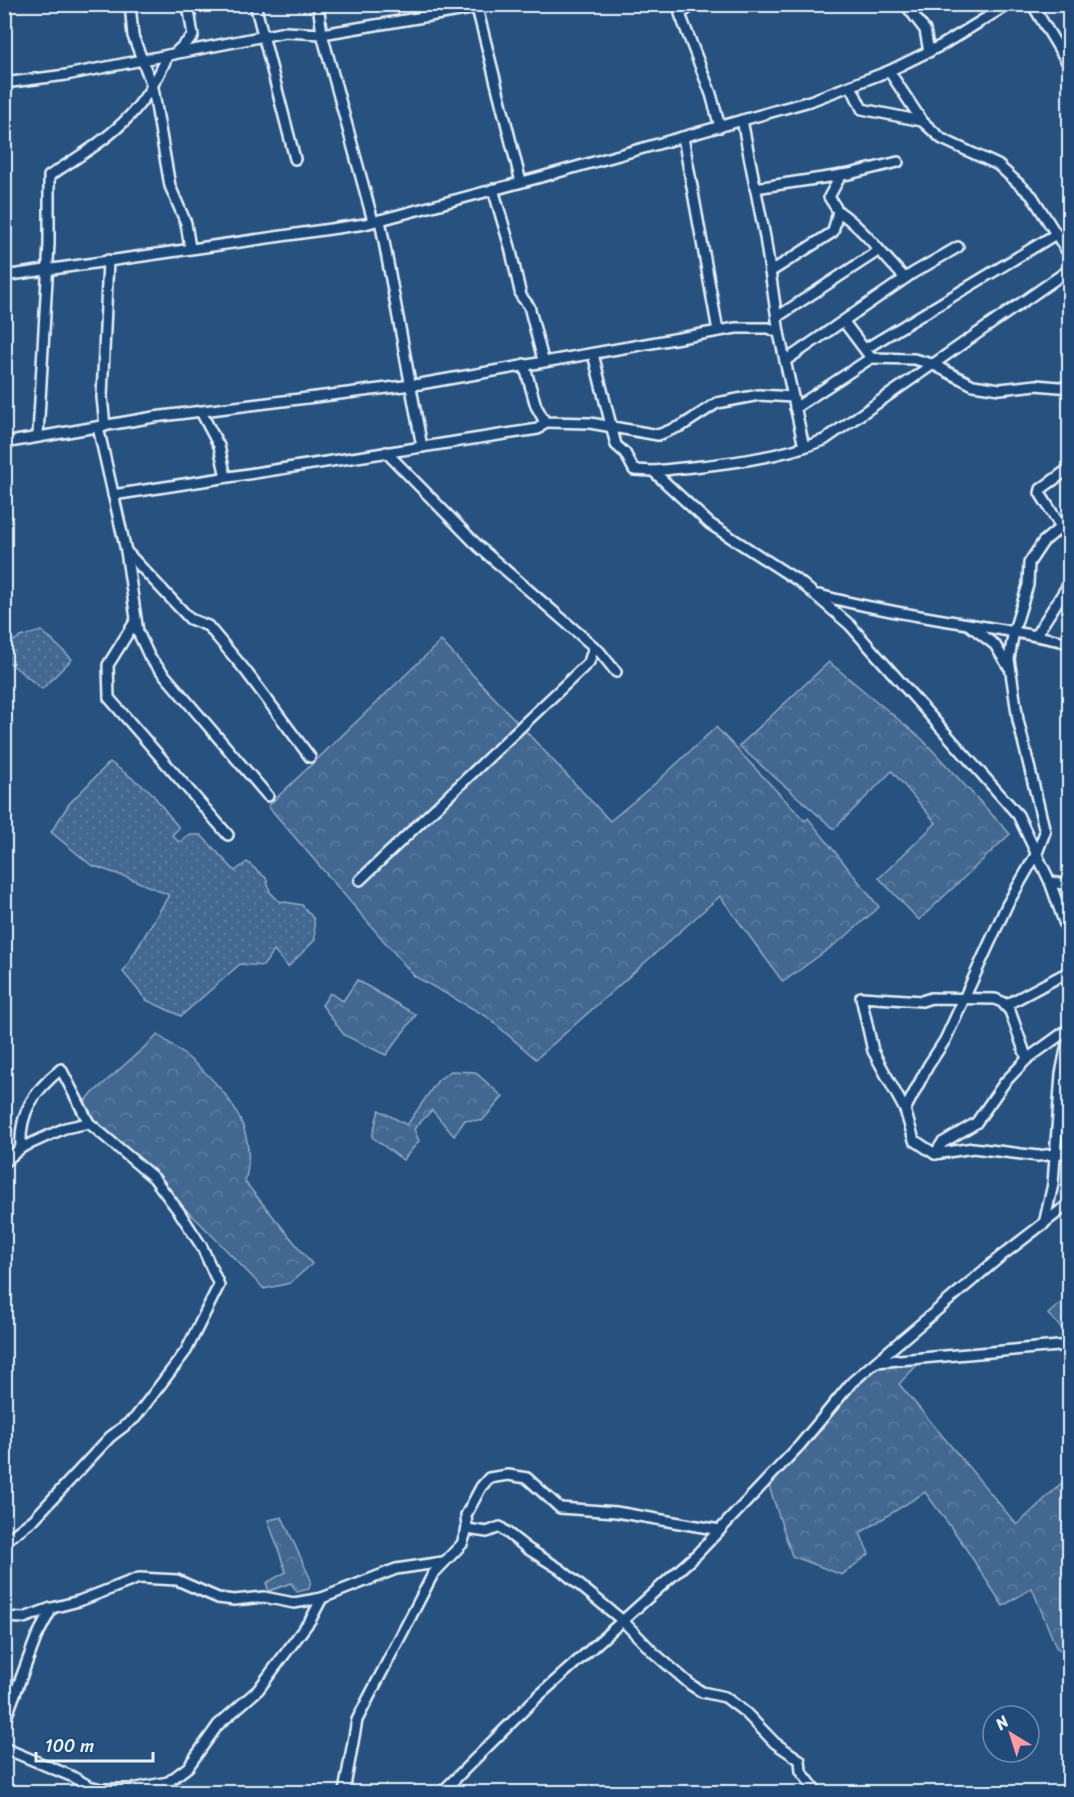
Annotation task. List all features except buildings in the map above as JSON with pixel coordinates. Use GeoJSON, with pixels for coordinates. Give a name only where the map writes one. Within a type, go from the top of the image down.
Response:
{"type":"FeatureCollection","features":[{"type":"Feature","properties":{"kind":"street"},"geometry":{"type":"LineString","coordinates":[[130,4],[133,36],[153,88],[170,186],[186,223],[190,248]]}},
{"type":"Feature","properties":{"kind":"street"},"geometry":{"type":"LineString","coordinates":[[188,4],[193,36],[211,47]]}},
{"type":"Feature","properties":{"kind":"street"},"geometry":{"type":"LineString","coordinates":[[255,4],[295,159]]}},
{"type":"Feature","properties":{"kind":"street"},"geometry":{"type":"LineString","coordinates":[[318,4],[322,34],[376,220],[412,384],[422,447]]}},
{"type":"Feature","properties":{"kind":"street"},"geometry":{"type":"LineString","coordinates":[[673,4],[680,14],[711,94],[720,127]]}},
{"type":"Feature","properties":{"kind":"street"},"geometry":{"type":"LineString","coordinates":[[680,14],[694,4]]}},
{"type":"Feature","properties":{"kind":"street"},"geometry":{"type":"LineString","coordinates":[[906,4],[925,30],[929,52]]}},
{"type":"Feature","properties":{"kind":"street"},"geometry":{"type":"LineString","coordinates":[[1032,4],[1070,67]]}},
{"type":"Feature","properties":{"kind":"street"},"geometry":{"type":"LineString","coordinates":[[4,276],[376,220],[521,182],[810,101],[889,71],[929,52],[1008,5]]}},
{"type":"Feature","properties":{"kind":"street"},"geometry":{"type":"LineString","coordinates":[[4,83],[171,55],[262,36],[299,31],[322,34],[476,6],[521,182]]}},
{"type":"Feature","properties":{"kind":"street"},"geometry":{"type":"LineString","coordinates":[[38,435],[47,269],[49,176],[121,127],[153,88],[171,55],[193,36]]}},
{"type":"Feature","properties":{"kind":"street"},"geometry":{"type":"LineString","coordinates":[[889,71],[922,121],[942,139],[998,165],[1032,196],[1070,256]]}},
{"type":"Feature","properties":{"kind":"street"},"geometry":{"type":"LineString","coordinates":[[851,86],[862,109],[922,121]]}},
{"type":"Feature","properties":{"kind":"street"},"geometry":{"type":"LineString","coordinates":[[742,120],[779,333],[804,447]]}},
{"type":"Feature","properties":{"kind":"street"},"geometry":{"type":"LineString","coordinates":[[682,137],[718,331]]}},
{"type":"Feature","properties":{"kind":"street"},"geometry":{"type":"LineString","coordinates":[[755,188],[842,175],[898,162]]}},
{"type":"Feature","properties":{"kind":"street"},"geometry":{"type":"LineString","coordinates":[[842,175],[829,197],[838,211],[856,223],[878,251],[906,278]]}},
{"type":"Feature","properties":{"kind":"street"},"geometry":{"type":"LineString","coordinates":[[493,189],[521,296],[529,306],[543,360]]}},
{"type":"Feature","properties":{"kind":"street"},"geometry":{"type":"LineString","coordinates":[[770,272],[834,232],[838,211]]}},
{"type":"Feature","properties":{"kind":"street"},"geometry":{"type":"LineString","coordinates":[[864,349],[1056,234]]}},
{"type":"Feature","properties":{"kind":"street"},"geometry":{"type":"LineString","coordinates":[[785,361],[906,278],[958,247]]}},
{"type":"Feature","properties":{"kind":"street"},"geometry":{"type":"LineString","coordinates":[[777,317],[878,251]]}},
{"type":"Feature","properties":{"kind":"street"},"geometry":{"type":"LineString","coordinates":[[108,260],[101,427],[126,551],[138,632],[150,658],[268,796]]}},
{"type":"Feature","properties":{"kind":"street"},"geometry":{"type":"LineString","coordinates":[[593,354],[616,445],[625,453],[634,470],[653,471],[732,462],[804,447],[824,440],[1070,269]]}},
{"type":"Feature","properties":{"kind":"street"},"geometry":{"type":"LineString","coordinates":[[844,322],[871,358]]}},
{"type":"Feature","properties":{"kind":"street"},"geometry":{"type":"LineString","coordinates":[[4,443],[38,435],[412,384],[718,331],[759,327],[779,333]]}},
{"type":"Feature","properties":{"kind":"street"},"geometry":{"type":"LineString","coordinates":[[795,408],[871,358],[914,359],[932,364],[973,385],[1000,389],[1036,385],[1070,387]]}},
{"type":"Feature","properties":{"kind":"street"},"geometry":{"type":"LineString","coordinates":[[524,364],[536,406],[545,422]]}},
{"type":"Feature","properties":{"kind":"street"},"geometry":{"type":"LineString","coordinates":[[113,495],[538,429],[545,422],[590,423],[658,435],[683,424],[717,403],[759,395],[793,398]]}},
{"type":"Feature","properties":{"kind":"street"},"geometry":{"type":"LineString","coordinates":[[201,412],[219,446],[226,477]]}},
{"type":"Feature","properties":{"kind":"street"},"geometry":{"type":"LineString","coordinates":[[386,453],[479,548],[594,647],[616,672]]}},
{"type":"Feature","properties":{"kind":"street"},"geometry":{"type":"LineString","coordinates":[[905,1110],[928,1066],[945,1040],[992,942],[1007,905],[1037,853],[1045,827],[1021,735],[1009,668],[1014,630],[1026,594],[1029,563],[1043,542],[1065,525],[1041,493],[1044,486],[1070,468]]}},
{"type":"Feature","properties":{"kind":"street"},"geometry":{"type":"LineString","coordinates":[[653,471],[710,524],[817,594],[850,625],[1018,815],[1050,882],[1070,939]]}},
{"type":"Feature","properties":{"kind":"street"},"geometry":{"type":"LineString","coordinates":[[126,551],[190,619],[208,626],[245,670],[310,757]]}},
{"type":"Feature","properties":{"kind":"street"},"geometry":{"type":"LineString","coordinates":[[1036,635],[1070,582]]}},
{"type":"Feature","properties":{"kind":"street"},"geometry":{"type":"LineString","coordinates":[[817,594],[906,615],[1014,630],[1070,643]]}},
{"type":"Feature","properties":{"kind":"street"},"geometry":{"type":"LineString","coordinates":[[136,620],[108,665],[110,698],[228,836]]}},
{"type":"Feature","properties":{"kind":"street"},"geometry":{"type":"LineString","coordinates":[[968,625],[995,645],[1009,668]]}},
{"type":"Feature","properties":{"kind":"street"},"geometry":{"type":"LineString","coordinates":[[360,880],[589,663],[594,647]]}},
{"type":"Feature","properties":{"kind":"street"},"geometry":{"type":"LineString","coordinates":[[1050,882],[1070,885]]}},
{"type":"Feature","properties":{"kind":"street"},"geometry":{"type":"LineString","coordinates":[[1006,1005],[1070,971]]}},
{"type":"Feature","properties":{"kind":"street"},"geometry":{"type":"LineString","coordinates":[[1027,1059],[1006,1005],[995,999],[922,1001],[861,997],[873,1051],[905,1110],[914,1140],[935,1154],[973,1148],[1017,1155],[1070,1152]]}},
{"type":"Feature","properties":{"kind":"street"},"geometry":{"type":"LineString","coordinates":[[935,1154],[942,1143],[976,1123],[1005,1082],[1027,1059],[1070,1029]]}},
{"type":"Feature","properties":{"kind":"street"},"geometry":{"type":"LineString","coordinates":[[1044,1224],[1053,1184],[1061,1074],[1070,1029]]}},
{"type":"Feature","properties":{"kind":"street"},"geometry":{"type":"LineString","coordinates":[[4,1542],[34,1519],[110,1437],[135,1418],[191,1344],[219,1285],[202,1246],[154,1178],[89,1123],[61,1069],[41,1085],[29,1101],[20,1131],[21,1148]]}},
{"type":"Feature","properties":{"kind":"street"},"geometry":{"type":"LineString","coordinates":[[4,1162],[21,1148],[65,1128],[89,1123]]}},
{"type":"Feature","properties":{"kind":"street"},"geometry":{"type":"LineString","coordinates":[[442,1792],[534,1700],[624,1621],[720,1530],[800,1445],[837,1399],[876,1362],[1000,1257],[1070,1203]]}},
{"type":"Feature","properties":{"kind":"street"},"geometry":{"type":"LineString","coordinates":[[876,1362],[1070,1345]]}},
{"type":"Feature","properties":{"kind":"street"},"geometry":{"type":"LineString","coordinates":[[344,1792],[357,1720],[375,1688],[406,1621],[433,1574],[462,1544],[467,1529],[466,1515],[486,1482],[494,1476],[518,1475],[527,1478],[560,1508],[616,1512],[720,1530]]}},
{"type":"Feature","properties":{"kind":"street"},"geometry":{"type":"LineString","coordinates":[[467,1529],[487,1532],[500,1527],[528,1549],[560,1569],[624,1621],[653,1652],[691,1685],[702,1692],[725,1697],[746,1713],[775,1743],[797,1758],[801,1771],[817,1792]]}},
{"type":"Feature","properties":{"kind":"street"},"geometry":{"type":"LineString","coordinates":[[4,1617],[24,1618],[79,1601],[139,1578],[177,1580],[218,1598],[234,1600],[264,1597],[294,1604],[321,1598],[396,1569],[443,1562]]}},
{"type":"Feature","properties":{"kind":"street"},"geometry":{"type":"LineString","coordinates":[[157,1786],[178,1776],[188,1767],[218,1725],[258,1690],[312,1620],[321,1598]]}},
{"type":"Feature","properties":{"kind":"street"},"geometry":{"type":"LineString","coordinates":[[4,1723],[36,1638],[52,1608]]}},
{"type":"Feature","properties":{"kind":"street"},"geometry":{"type":"LineString","coordinates":[[4,1748],[89,1786],[132,1789],[157,1786],[188,1792]]}},
{"type":"Feature","properties":{"kind":"green space"},"geometry":{"type":"Polygon","coordinates":[[[42,631],[72,659],[42,689],[5,659],[8,646],[12,642],[23,636],[42,631]]]}},
{"type":"Feature","properties":{"kind":"green space"},"geometry":{"type":"Polygon","coordinates":[[[441,641],[610,821],[658,781],[716,727],[805,821],[808,818],[879,907],[845,937],[783,982],[720,896],[536,1059],[486,1016],[414,976],[268,806],[441,641]]]}},
{"type":"Feature","properties":{"kind":"green space"},"geometry":{"type":"Polygon","coordinates":[[[829,662],[922,739],[1010,834],[919,920],[879,878],[936,823],[892,771],[834,829],[739,746],[829,662]]]}},
{"type":"Feature","properties":{"kind":"green space"},"geometry":{"type":"Polygon","coordinates":[[[110,762],[150,791],[179,828],[172,835],[179,842],[189,835],[201,835],[235,871],[247,862],[266,878],[270,892],[279,901],[302,905],[314,919],[315,940],[288,967],[274,951],[263,966],[240,964],[181,1016],[146,1000],[123,972],[169,895],[91,865],[51,832],[69,804],[110,762]]]}},
{"type":"Feature","properties":{"kind":"green space"},"geometry":{"type":"Polygon","coordinates":[[[357,980],[416,1015],[386,1055],[344,1035],[322,1005],[330,993],[343,1001],[357,980]]]}},
{"type":"Feature","properties":{"kind":"green space"},"geometry":{"type":"Polygon","coordinates":[[[158,1035],[177,1048],[212,1079],[227,1096],[238,1115],[246,1136],[248,1158],[245,1182],[312,1264],[290,1283],[264,1289],[200,1223],[91,1120],[82,1103],[158,1035]]]}},
{"type":"Feature","properties":{"kind":"green space"},"geometry":{"type":"Polygon","coordinates":[[[451,1071],[475,1072],[503,1097],[482,1121],[465,1120],[454,1136],[432,1110],[414,1129],[419,1141],[403,1160],[372,1137],[379,1110],[407,1125],[438,1080],[451,1071]]]}},
{"type":"Feature","properties":{"kind":"green space"},"geometry":{"type":"Polygon","coordinates":[[[1063,1301],[1069,1308],[1069,1336],[1048,1314],[1063,1301]]]}},
{"type":"Feature","properties":{"kind":"green space"},"geometry":{"type":"Polygon","coordinates":[[[920,1362],[899,1384],[1017,1525],[1069,1476],[1069,1656],[1056,1647],[1032,1588],[1003,1606],[961,1541],[925,1492],[860,1533],[869,1554],[842,1575],[792,1556],[769,1486],[840,1403],[879,1366],[920,1362]]]}},
{"type":"Feature","properties":{"kind":"green space"},"geometry":{"type":"Polygon","coordinates":[[[282,1517],[311,1580],[309,1589],[297,1592],[291,1583],[269,1591],[266,1583],[286,1572],[268,1520],[282,1517]]]}}]}
